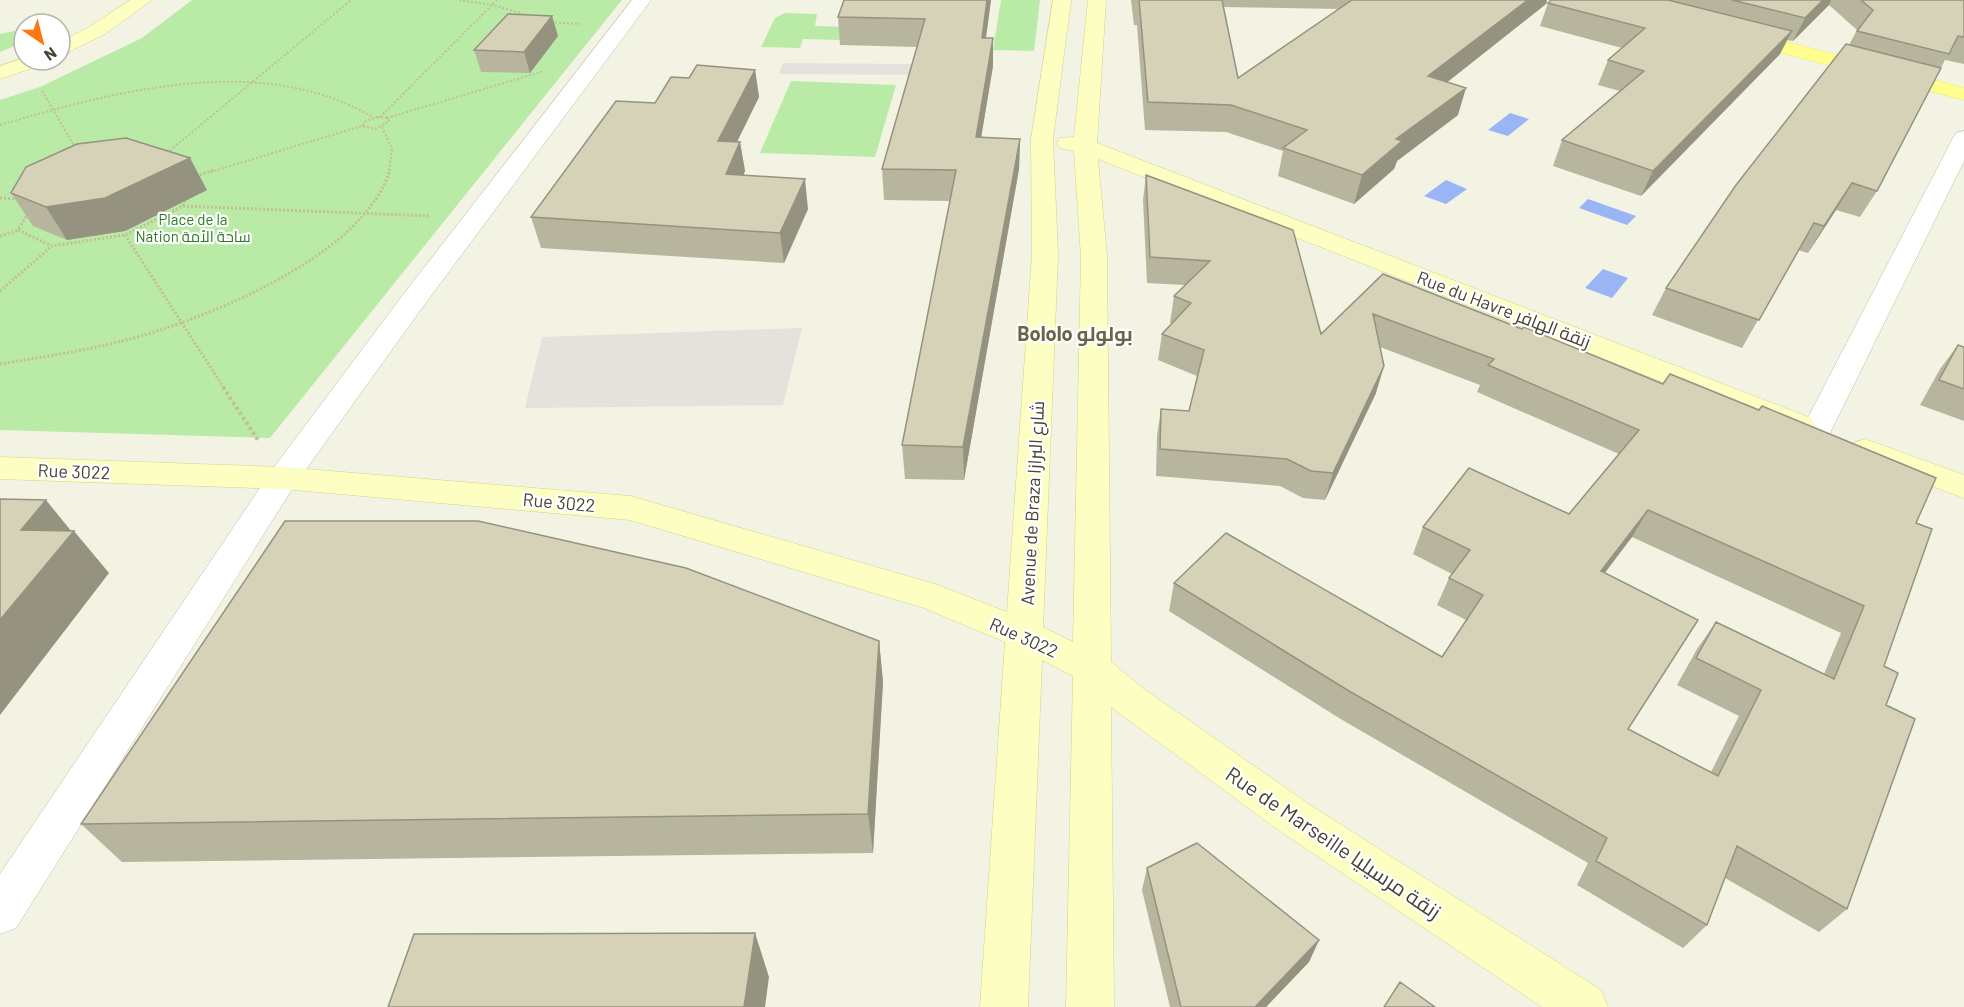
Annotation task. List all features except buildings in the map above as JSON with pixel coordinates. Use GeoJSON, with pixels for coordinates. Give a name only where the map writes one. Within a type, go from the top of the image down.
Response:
{"type":"FeatureCollection","features":[{"type":"Feature","properties":{"kind":"main road"},"geometry":{"type":"LineString","coordinates":[[72,44],[98,30],[143,0]]}},
{"type":"Feature","properties":{"kind":"main road","name":"Avenue de Braza شارع البرازا"},"geometry":{"type":"LineString","coordinates":[[1004,1007],[1045,255],[1042,139],[1062,0]]}},
{"type":"Feature","properties":{"kind":"main road"},"geometry":{"type":"LineString","coordinates":[[1090,1007],[1094,257],[1085,146],[1097,0]]}},
{"type":"Feature","properties":{"kind":"main road"},"geometry":{"type":"LineString","coordinates":[[1964,80],[1720,25],[1964,94]]}},
{"type":"Feature","properties":{"kind":"main road"},"geometry":{"type":"LineString","coordinates":[[1053,71],[1092,73]]}},
{"type":"Feature","properties":{"kind":"main road","name":"Rue du Havre زنقة الهافر"},"geometry":{"type":"LineString","coordinates":[[1042,139],[1085,146],[1964,488]]}},
{"type":"Feature","properties":{"kind":"main road","name":"Rue 3022"},"geometry":{"type":"LineString","coordinates":[[0,468],[283,478],[630,508],[935,598],[1025,635],[1091,668]]}},
{"type":"Feature","properties":{"kind":"main road","name":"Rue de Marseille زنقة مرسيليا"},"geometry":{"type":"LineString","coordinates":[[1091,668],[1130,700],[1295,818],[1584,1007]]}},
{"type":"Feature","properties":{"kind":"street"},"geometry":{"type":"LineString","coordinates":[[0,913],[283,478],[642,0]]}},
{"type":"Feature","properties":{"kind":"street"},"geometry":{"type":"LineString","coordinates":[[1816,431],[1964,138]]}},
{"type":"Feature","properties":{"kind":"path"},"geometry":{"type":"LineString","coordinates":[[162,157],[351,0]]}},
{"type":"Feature","properties":{"kind":"path"},"geometry":{"type":"LineString","coordinates":[[459,0],[493,5],[527,15]]}},
{"type":"Feature","properties":{"kind":"path"},"geometry":{"type":"LineString","coordinates":[[380,117],[497,0]]}},
{"type":"Feature","properties":{"kind":"path"},"geometry":{"type":"LineString","coordinates":[[549,22],[622,26]]}},
{"type":"Feature","properties":{"kind":"path"},"geometry":{"type":"LineString","coordinates":[[194,177],[362,126],[366,121],[374,118],[387,118],[601,54]]}},
{"type":"Feature","properties":{"kind":"path"},"geometry":{"type":"LineString","coordinates":[[35,72],[79,155]]}},
{"type":"Feature","properties":{"kind":"path"},"geometry":{"type":"LineString","coordinates":[[0,125],[54,108],[157,88],[250,83],[302,88],[344,100],[374,118]]}},
{"type":"Feature","properties":{"kind":"path"},"geometry":{"type":"LineString","coordinates":[[362,126],[369,129],[382,127],[389,122],[387,118]]}},
{"type":"Feature","properties":{"kind":"path"},"geometry":{"type":"LineString","coordinates":[[0,364],[91,349],[181,322],[261,288],[323,251],[366,213],[387,181],[392,152],[382,127]]}},
{"type":"Feature","properties":{"kind":"path"},"geometry":{"type":"LineString","coordinates":[[183,206],[186,197]]}},
{"type":"Feature","properties":{"kind":"path"},"geometry":{"type":"LineString","coordinates":[[0,198],[23,199]]}},
{"type":"Feature","properties":{"kind":"path"},"geometry":{"type":"LineString","coordinates":[[0,291],[52,246],[124,235],[183,206],[477,218]]}},
{"type":"Feature","properties":{"kind":"path"},"geometry":{"type":"LineString","coordinates":[[0,236],[18,230],[29,210]]}},
{"type":"Feature","properties":{"kind":"path"},"geometry":{"type":"LineString","coordinates":[[18,230],[52,246]]}},
{"type":"Feature","properties":{"kind":"path"},"geometry":{"type":"LineString","coordinates":[[124,235],[283,478]]}},
{"type":"Feature","properties":{"kind":"green space","name":"Place de la Nation ساحة الأمة"},"geometry":{"type":"Polygon","coordinates":[[[192,0],[622,0],[270,438],[0,430],[0,100],[40,87],[142,38],[192,0]]]}},
{"type":"Feature","properties":{"kind":"green space"},"geometry":{"type":"Polygon","coordinates":[[[1001,0],[1040,0],[1034,51],[993,50],[1001,0]]]}},
{"type":"Feature","properties":{"kind":"green space"},"geometry":{"type":"Polygon","coordinates":[[[785,13],[817,14],[815,26],[846,27],[842,40],[803,39],[800,48],[761,47],[775,18],[785,13]]]}},
{"type":"Feature","properties":{"kind":"green space"},"geometry":{"type":"Polygon","coordinates":[[[12,32],[12,47],[0,52],[0,34],[12,32]]]}},
{"type":"Feature","properties":{"kind":"green space"},"geometry":{"type":"Polygon","coordinates":[[[791,81],[896,85],[875,157],[760,153],[791,81]]]}},
{"type":"Feature","properties":{"kind":"shaded area"},"geometry":{"type":"Polygon","coordinates":[[[783,63],[919,64],[917,75],[779,74],[783,63]]]}},
{"type":"Feature","properties":{"kind":"shaded area"},"geometry":{"type":"Polygon","coordinates":[[[802,328],[783,405],[525,408],[542,337],[802,328]]]}},
{"type":"Feature","properties":{"kind":"water"},"geometry":{"type":"Polygon","coordinates":[[[1510,113],[1529,119],[1508,136],[1488,130],[1510,113]]]}},
{"type":"Feature","properties":{"kind":"water"},"geometry":{"type":"Polygon","coordinates":[[[1446,180],[1467,189],[1446,204],[1424,196],[1446,180]]]}},
{"type":"Feature","properties":{"kind":"water"},"geometry":{"type":"Polygon","coordinates":[[[1588,199],[1636,216],[1627,225],[1579,208],[1588,199]]]}},
{"type":"Feature","properties":{"kind":"water"},"geometry":{"type":"Polygon","coordinates":[[[1603,269],[1628,278],[1612,298],[1585,288],[1603,269]]]}},
{"type":"Feature","properties":{"kind":"district","name":"Bololo بولولو"},"geometry":{"type":"Point","coordinates":[1075,333]}}]}
